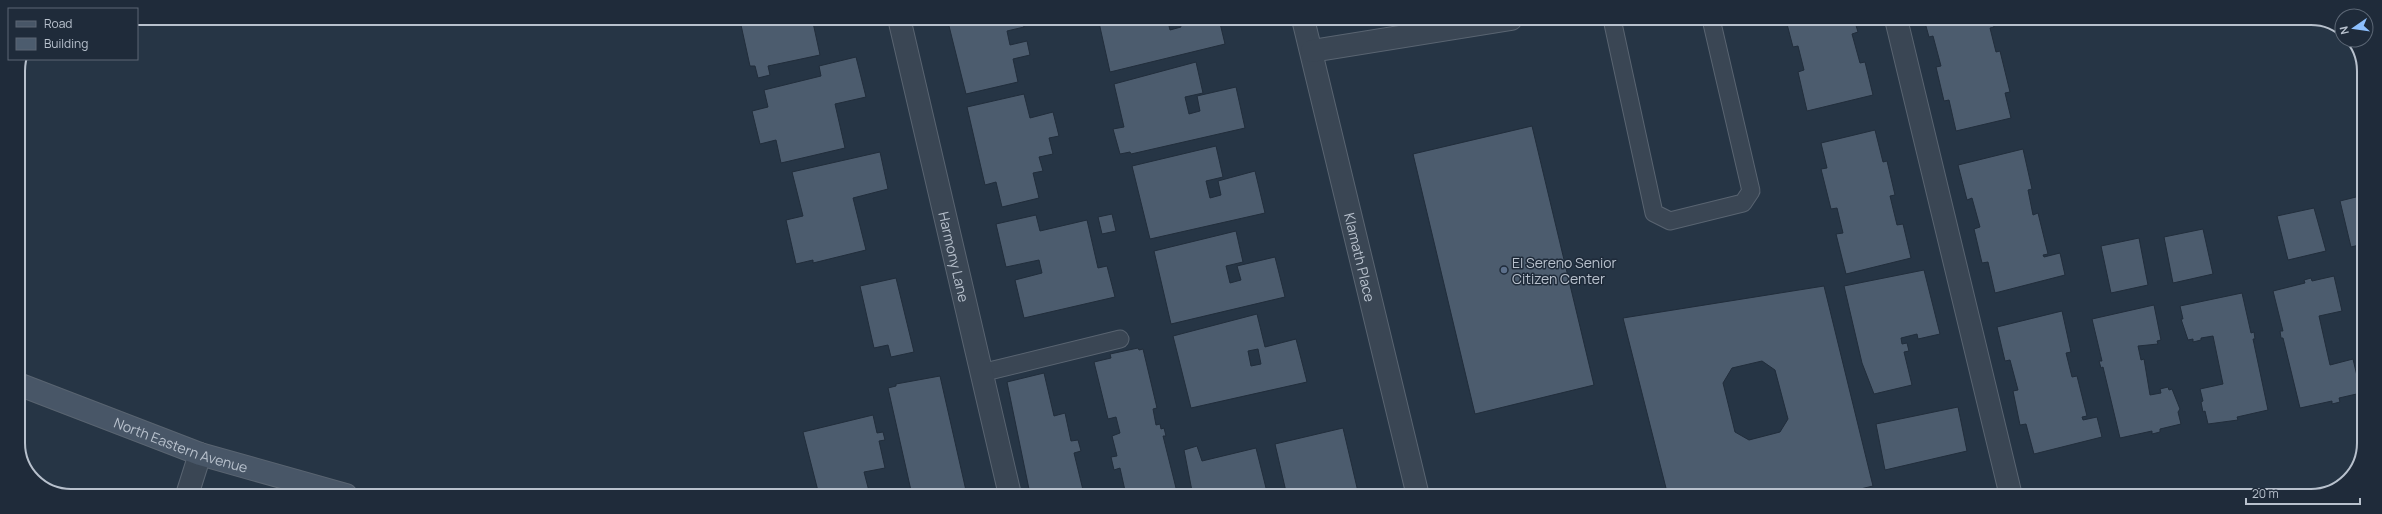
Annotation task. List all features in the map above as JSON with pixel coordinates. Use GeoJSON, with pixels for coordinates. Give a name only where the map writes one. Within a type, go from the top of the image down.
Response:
{"type":"FeatureCollection","features":[{"type":"Feature","properties":{"kind":"main road","name":"North Eastern Avenue"},"geometry":{"type":"LineString","coordinates":[[25,387],[200,454],[325,489]]}},
{"type":"Feature","properties":{"kind":"street","name":"Harmony Lane"},"geometry":{"type":"LineString","coordinates":[[901,25],[1009,489]]}},
{"type":"Feature","properties":{"kind":"street","name":"Klamath Place"},"geometry":{"type":"LineString","coordinates":[[1305,25],[1416,489]]}},
{"type":"Feature","properties":{"kind":"street"},"geometry":{"type":"LineString","coordinates":[[1312,51],[1474,25]]}},
{"type":"Feature","properties":{"kind":"street"},"geometry":{"type":"LineString","coordinates":[[1897,25],[2009,489]]}},
{"type":"Feature","properties":{"kind":"street"},"geometry":{"type":"LineString","coordinates":[[189,489],[200,454]]}},
{"type":"Feature","properties":{"kind":"lane"},"geometry":{"type":"LineString","coordinates":[[1613,25],[1654,212],[1670,221],[1743,203],[1751,191],[1712,25]]}},
{"type":"Feature","properties":{"kind":"lane"},"geometry":{"type":"LineString","coordinates":[[981,373],[1120,339]]}},
{"type":"Feature","properties":{"kind":"building"},"geometry":{"type":"Polygon","coordinates":[[[741,25],[814,25],[820,55],[768,66],[770,75],[758,78],[755,66],[750,66],[741,25]]]}},
{"type":"Feature","properties":{"kind":"building"},"geometry":{"type":"Polygon","coordinates":[[[949,25],[1024,25],[1024,27],[1007,31],[1010,45],[1027,41],[1030,55],[1013,59],[1018,82],[966,94],[949,25]]]}},
{"type":"Feature","properties":{"kind":"building"},"geometry":{"type":"Polygon","coordinates":[[[1100,25],[1169,25],[1170,30],[1181,27],[1181,25],[1220,25],[1225,44],[1110,72],[1100,25]]]}},
{"type":"Feature","properties":{"kind":"building"},"geometry":{"type":"Polygon","coordinates":[[[1787,25],[1856,25],[1858,32],[1852,34],[1860,63],[1865,62],[1873,95],[1807,111],[1798,72],[1804,70],[1798,46],[1793,47],[1787,25]]]}},
{"type":"Feature","properties":{"kind":"building"},"geometry":{"type":"Polygon","coordinates":[[[1926,25],[1994,25],[1994,27],[1990,28],[1996,52],[2000,51],[2010,92],[2005,93],[2011,118],[1956,131],[1949,100],[1944,101],[1936,67],[1941,66],[1933,36],[1929,37],[1926,25]]]}},
{"type":"Feature","properties":{"kind":"building"},"geometry":{"type":"Polygon","coordinates":[[[856,57],[866,97],[835,104],[845,148],[781,163],[776,140],[760,144],[752,111],[768,107],[764,90],[821,76],[819,66],[856,57]]]}},
{"type":"Feature","properties":{"kind":"building"},"geometry":{"type":"Polygon","coordinates":[[[1196,62],[1203,93],[1185,97],[1189,114],[1200,111],[1197,96],[1236,87],[1245,128],[1131,154],[1130,152],[1120,154],[1113,129],[1124,127],[1114,84],[1196,62]]]}},
{"type":"Feature","properties":{"kind":"building"},"geometry":{"type":"Polygon","coordinates":[[[1024,94],[1030,118],[1053,112],[1059,136],[1049,138],[1053,154],[1039,157],[1043,171],[1033,173],[1039,198],[1002,207],[996,182],[985,185],[967,107],[1024,94]]]}},
{"type":"Feature","properties":{"kind":"building","name":"El Sereno Senior Citizen Center"},"geometry":{"type":"Polygon","coordinates":[[[1532,126],[1594,385],[1475,414],[1413,154],[1532,126]]]}},
{"type":"Feature","properties":{"kind":"building"},"geometry":{"type":"Polygon","coordinates":[[[1875,130],[1883,162],[1887,161],[1895,195],[1890,196],[1897,225],[1903,224],[1911,258],[1846,274],[1836,234],[1843,233],[1837,208],[1831,209],[1821,169],[1827,168],[1821,143],[1875,130]]]}},
{"type":"Feature","properties":{"kind":"building"},"geometry":{"type":"Polygon","coordinates":[[[1216,146],[1223,177],[1206,181],[1210,198],[1221,195],[1218,181],[1255,171],[1265,213],[1150,239],[1132,166],[1216,146]]]}},
{"type":"Feature","properties":{"kind":"building"},"geometry":{"type":"Polygon","coordinates":[[[2023,149],[2032,189],[2028,190],[2033,215],[2038,213],[2048,254],[2043,255],[2044,257],[2060,253],[2065,275],[1995,293],[1988,262],[1982,263],[1974,229],[1980,227],[1972,198],[1967,200],[1958,165],[2023,149]]]}},
{"type":"Feature","properties":{"kind":"building"},"geometry":{"type":"Polygon","coordinates":[[[880,152],[888,189],[853,198],[866,250],[813,263],[813,260],[796,264],[786,220],[803,216],[792,172],[880,152]]]}},
{"type":"Feature","properties":{"kind":"building"},"geometry":{"type":"Polygon","coordinates":[[[2357,197],[2357,246],[2351,247],[2340,201],[2357,197]]]}},
{"type":"Feature","properties":{"kind":"building"},"geometry":{"type":"Polygon","coordinates":[[[2314,208],[2326,251],[2288,260],[2277,216],[2314,208]]]}},
{"type":"Feature","properties":{"kind":"building"},"geometry":{"type":"Polygon","coordinates":[[[1112,214],[1116,231],[1102,234],[1098,217],[1112,214]]]}},
{"type":"Feature","properties":{"kind":"building"},"geometry":{"type":"Polygon","coordinates":[[[1036,215],[1040,231],[1087,220],[1098,268],[1107,266],[1115,297],[1024,318],[1015,280],[1042,273],[1039,260],[1006,267],[996,224],[1036,215]]]}},
{"type":"Feature","properties":{"kind":"building"},"geometry":{"type":"Polygon","coordinates":[[[2203,229],[2213,274],[2173,283],[2164,237],[2203,229]]]}},
{"type":"Feature","properties":{"kind":"building"},"geometry":{"type":"Polygon","coordinates":[[[1236,231],[1243,262],[1226,266],[1230,283],[1241,280],[1237,266],[1275,257],[1285,297],[1171,324],[1154,251],[1236,231]]]}},
{"type":"Feature","properties":{"kind":"building"},"geometry":{"type":"Polygon","coordinates":[[[2139,238],[2148,285],[2111,293],[2101,246],[2139,238]]]}},
{"type":"Feature","properties":{"kind":"building"},"geometry":{"type":"Polygon","coordinates":[[[1924,270],[1940,334],[1918,339],[1917,334],[1901,338],[1902,344],[1907,343],[1909,351],[1904,352],[1912,385],[1874,394],[1862,363],[1844,286],[1924,270]]]}},
{"type":"Feature","properties":{"kind":"building"},"geometry":{"type":"Polygon","coordinates":[[[2334,276],[2342,311],[2319,316],[2330,365],[2353,359],[2357,376],[2357,394],[2339,398],[2340,402],[2332,404],[2332,401],[2300,408],[2283,338],[2281,338],[2280,331],[2283,331],[2273,291],[2305,283],[2304,280],[2311,278],[2312,281],[2334,276]]]}},
{"type":"Feature","properties":{"kind":"building"},"geometry":{"type":"Polygon","coordinates":[[[896,278],[914,352],[891,357],[888,345],[874,348],[860,286],[896,278]]]}},
{"type":"Feature","properties":{"kind":"building"},"geometry":{"type":"Polygon","coordinates":[[[1824,286],[1873,486],[1860,489],[1666,489],[1623,318],[1824,286]],[[1762,361],[1732,368],[1723,383],[1735,432],[1749,440],[1780,432],[1788,419],[1775,370],[1762,361]]]}},
{"type":"Feature","properties":{"kind":"building"},"geometry":{"type":"Polygon","coordinates":[[[2242,293],[2251,333],[2254,332],[2255,339],[2253,339],[2268,410],[2237,417],[2238,420],[2208,424],[2205,411],[2203,412],[2201,402],[2203,401],[2200,389],[2223,384],[2213,336],[2201,338],[2201,340],[2193,342],[2193,339],[2188,340],[2181,319],[2183,319],[2180,306],[2242,293]]]}},
{"type":"Feature","properties":{"kind":"building"},"geometry":{"type":"Polygon","coordinates":[[[2154,305],[2161,340],[2157,341],[2158,344],[2138,346],[2141,360],[2144,359],[2150,395],[2161,393],[2160,389],[2168,387],[2169,390],[2172,389],[2180,409],[2178,412],[2181,424],[2160,429],[2160,432],[2152,434],[2152,431],[2120,438],[2103,367],[2101,368],[2099,361],[2102,361],[2092,319],[2154,305]]]}},
{"type":"Feature","properties":{"kind":"building"},"geometry":{"type":"Polygon","coordinates":[[[2062,311],[2071,352],[2066,353],[2072,377],[2077,376],[2087,416],[2082,417],[2083,420],[2097,417],[2102,437],[2034,454],[2026,424],[2020,425],[2013,391],[2018,390],[2010,360],[2005,361],[1997,327],[2062,311]]]}},
{"type":"Feature","properties":{"kind":"building"},"geometry":{"type":"Polygon","coordinates":[[[1257,314],[1265,347],[1296,339],[1307,382],[1191,408],[1173,336],[1257,314]],[[1258,349],[1248,351],[1251,366],[1261,364],[1258,349]]]}},
{"type":"Feature","properties":{"kind":"building"},"geometry":{"type":"Polygon","coordinates":[[[1138,348],[1139,350],[1143,349],[1157,408],[1153,409],[1156,425],[1160,424],[1161,429],[1164,428],[1166,436],[1163,436],[1176,489],[1125,489],[1120,468],[1114,470],[1111,457],[1117,456],[1112,436],[1120,433],[1116,417],[1108,419],[1094,362],[1111,358],[1110,354],[1138,348]]]}},
{"type":"Feature","properties":{"kind":"building"},"geometry":{"type":"Polygon","coordinates":[[[1044,373],[1054,416],[1065,413],[1071,441],[1078,440],[1081,451],[1074,453],[1083,489],[1029,489],[1007,382],[1044,373]]]}},
{"type":"Feature","properties":{"kind":"building"},"geometry":{"type":"Polygon","coordinates":[[[940,376],[966,489],[911,489],[888,388],[896,386],[896,384],[940,376]]]}},
{"type":"Feature","properties":{"kind":"building"},"geometry":{"type":"Polygon","coordinates":[[[1958,407],[1967,451],[1885,470],[1876,424],[1958,407]]]}},
{"type":"Feature","properties":{"kind":"building"},"geometry":{"type":"Polygon","coordinates":[[[873,415],[877,433],[883,432],[885,440],[879,441],[885,468],[864,472],[868,489],[817,489],[803,432],[873,415]]]}},
{"type":"Feature","properties":{"kind":"building"},"geometry":{"type":"Polygon","coordinates":[[[1343,428],[1357,489],[1285,489],[1275,444],[1343,428]]]}},
{"type":"Feature","properties":{"kind":"building"},"geometry":{"type":"Polygon","coordinates":[[[1197,446],[1202,461],[1256,448],[1266,489],[1192,489],[1184,450],[1197,446]]]}},
{"type":"Feature","properties":{"kind":"place","name":"El Sereno Senior Citizen Center"},"geometry":{"type":"Point","coordinates":[1504,270]}}]}
